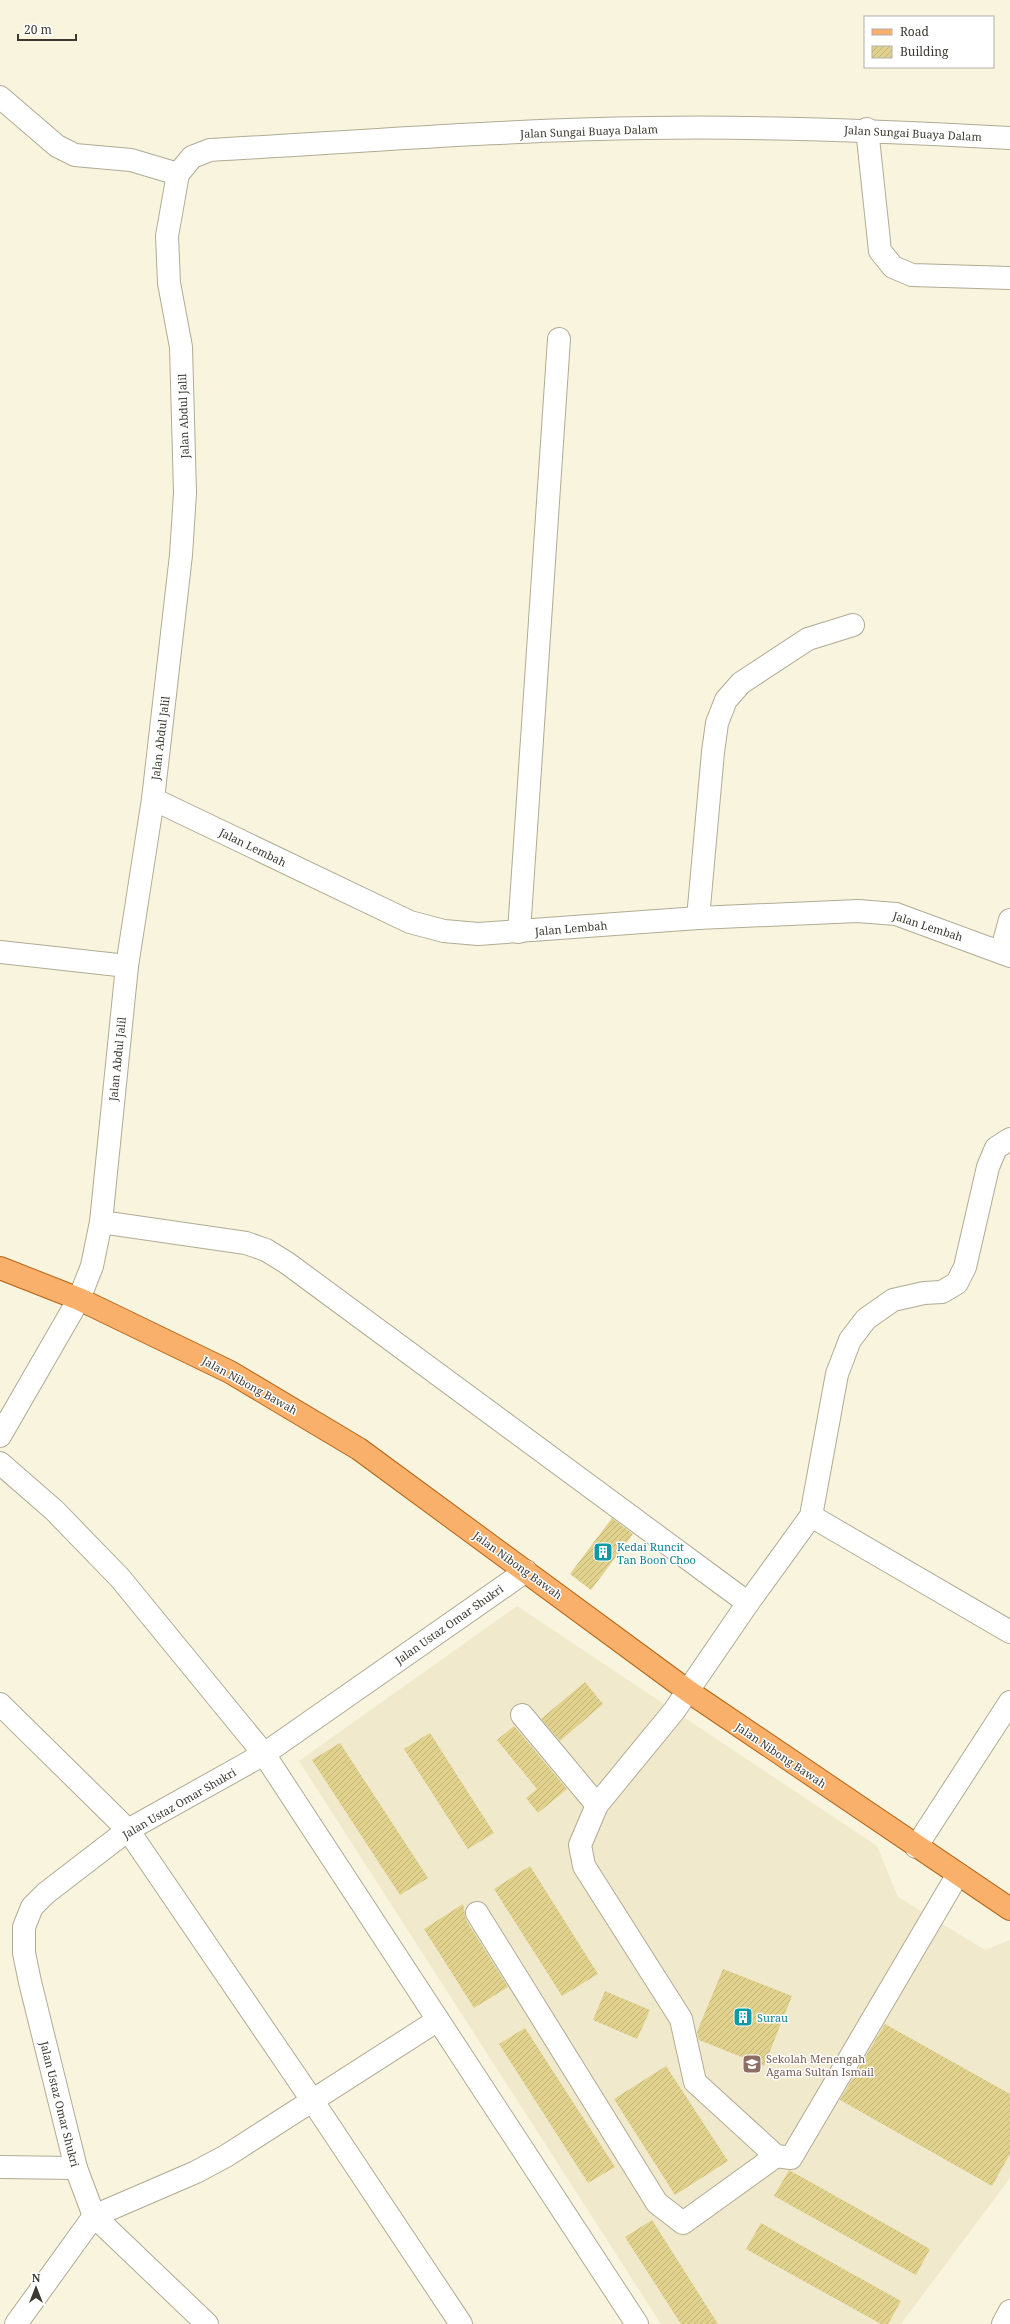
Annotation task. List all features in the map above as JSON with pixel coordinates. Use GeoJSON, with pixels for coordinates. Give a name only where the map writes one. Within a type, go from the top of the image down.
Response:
{"type":"FeatureCollection","features":[{"type":"Feature","properties":{"kind":"main road","name":"Jalan Nibong Bawah"},"geometry":{"type":"LineString","coordinates":[[0,1268],[79,1299],[230,1372],[359,1449],[688,1691],[916,1847],[1010,1909]]}},
{"type":"Feature","properties":{"kind":"street"},"geometry":{"type":"LineString","coordinates":[[0,97],[57,146],[75,155],[131,160],[178,174]]}},
{"type":"Feature","properties":{"kind":"street","name":"Jalan Sungai Buaya Dalam"},"geometry":{"type":"LineString","coordinates":[[178,174],[192,157],[210,150],[641,128],[867,129],[1010,138]]}},
{"type":"Feature","properties":{"kind":"street"},"geometry":{"type":"LineString","coordinates":[[867,129],[880,251],[893,267],[912,275],[1010,278]]}},
{"type":"Feature","properties":{"kind":"street","name":"Jalan Abdul Jalil"},"geometry":{"type":"LineString","coordinates":[[0,1436],[79,1299],[92,1266],[101,1222],[127,966],[153,799],[182,555],[185,493],[181,347],[168,283],[167,236],[178,174]]}},
{"type":"Feature","properties":{"kind":"street"},"geometry":{"type":"LineString","coordinates":[[519,932],[559,339]]}},
{"type":"Feature","properties":{"kind":"street"},"geometry":{"type":"LineString","coordinates":[[698,918],[713,752],[717,723],[726,700],[741,683],[808,639],[853,625]]}},
{"type":"Feature","properties":{"kind":"street","name":"Jalan Lembah"},"geometry":{"type":"LineString","coordinates":[[153,799],[410,922],[444,931],[478,934],[519,932],[698,918],[858,910],[896,914],[1005,954]]}},
{"type":"Feature","properties":{"kind":"street"},"geometry":{"type":"LineString","coordinates":[[1005,954],[1010,920]]}},
{"type":"Feature","properties":{"kind":"street"},"geometry":{"type":"LineString","coordinates":[[0,952],[127,966]]}},
{"type":"Feature","properties":{"kind":"street"},"geometry":{"type":"LineString","coordinates":[[958,1874],[791,2158],[776,2156],[695,2082],[681,2019],[584,1866],[580,1845],[597,1804],[688,1691],[748,1603],[812,1516],[837,1374],[850,1340],[866,1319],[893,1300],[924,1293],[942,1292],[957,1283],[965,1267],[988,1166],[996,1148],[1010,1139]]}},
{"type":"Feature","properties":{"kind":"street"},"geometry":{"type":"LineString","coordinates":[[101,1222],[223,1238],[266,1250],[287,1263],[748,1603]]}},
{"type":"Feature","properties":{"kind":"street"},"geometry":{"type":"LineString","coordinates":[[0,1463],[54,1510],[120,1578],[264,1754],[637,2324]]}},
{"type":"Feature","properties":{"kind":"street"},"geometry":{"type":"LineString","coordinates":[[812,1516],[1010,1632]]}},
{"type":"Feature","properties":{"kind":"street","name":"Jalan Ustaz Omar Shukri"},"geometry":{"type":"LineString","coordinates":[[207,2324],[94,2216],[76,2168],[30,1982],[24,1952],[24,1927],[32,1907],[46,1893],[128,1830],[264,1754],[526,1571]]}},
{"type":"Feature","properties":{"kind":"street"},"geometry":{"type":"LineString","coordinates":[[916,1847],[1010,1702]]}},
{"type":"Feature","properties":{"kind":"street"},"geometry":{"type":"LineString","coordinates":[[0,1704],[128,1830],[312,2100],[461,2324]]}},
{"type":"Feature","properties":{"kind":"street"},"geometry":{"type":"LineString","coordinates":[[522,1715],[597,1804]]}},
{"type":"Feature","properties":{"kind":"street"},"geometry":{"type":"LineString","coordinates":[[477,1913],[657,2203],[683,2223],[776,2156]]}},
{"type":"Feature","properties":{"kind":"street"},"geometry":{"type":"LineString","coordinates":[[16,2324],[94,2216],[196,2172],[226,2156],[438,2020]]}},
{"type":"Feature","properties":{"kind":"street"},"geometry":{"type":"LineString","coordinates":[[0,2167],[76,2168]]}},
{"type":"Feature","properties":{"kind":"street"},"geometry":{"type":"LineString","coordinates":[[1003,2324],[1010,2311]]}},
{"type":"Feature","properties":{"kind":"shaded area","name":"Sekolah Menengah Agama Sultan Ismail"},"geometry":{"type":"Polygon","coordinates":[[[517,1606],[877,1846],[898,1897],[985,1950],[1010,1940],[1010,2178],[901,2324],[661,2324],[299,1761],[517,1606]]]}},
{"type":"Feature","properties":{"kind":"building","name":"Kedai Runcit Tan Boon Choo"},"geometry":{"type":"Polygon","coordinates":[[[612,1518],[633,1534],[591,1590],[570,1574],[612,1518]]]}},
{"type":"Feature","properties":{"kind":"building"},"geometry":{"type":"Polygon","coordinates":[[[585,1682],[603,1704],[560,1741],[541,1719],[585,1682]]]}},
{"type":"Feature","properties":{"kind":"building"},"geometry":{"type":"Polygon","coordinates":[[[514,1726],[567,1789],[538,1813],[526,1798],[537,1789],[497,1740],[514,1726]]]}},
{"type":"Feature","properties":{"kind":"building"},"geometry":{"type":"Polygon","coordinates":[[[430,1733],[494,1833],[468,1849],[404,1749],[430,1733]]]}},
{"type":"Feature","properties":{"kind":"building"},"geometry":{"type":"Polygon","coordinates":[[[340,1743],[428,1878],[400,1895],[312,1760],[340,1743]]]}},
{"type":"Feature","properties":{"kind":"building"},"geometry":{"type":"Polygon","coordinates":[[[530,1866],[598,1974],[562,1996],[494,1889],[530,1866]]]}},
{"type":"Feature","properties":{"kind":"building"},"geometry":{"type":"Polygon","coordinates":[[[463,1904],[466,1920],[508,1987],[474,2008],[424,1929],[463,1904]]]}},
{"type":"Feature","properties":{"kind":"building","name":"Surau"},"geometry":{"type":"Polygon","coordinates":[[[723,1969],[792,1996],[764,2066],[699,2040],[697,2032],[723,1969]]]}},
{"type":"Feature","properties":{"kind":"building"},"geometry":{"type":"Polygon","coordinates":[[[605,1991],[650,2010],[637,2039],[593,2020],[605,1991]]]}},
{"type":"Feature","properties":{"kind":"building"},"geometry":{"type":"Polygon","coordinates":[[[885,2024],[1010,2094],[1010,2154],[992,2186],[840,2100],[885,2024]]]}},
{"type":"Feature","properties":{"kind":"building"},"geometry":{"type":"Polygon","coordinates":[[[525,2028],[615,2167],[588,2183],[499,2044],[525,2028]]]}},
{"type":"Feature","properties":{"kind":"building"},"geometry":{"type":"Polygon","coordinates":[[[666,2066],[728,2161],[675,2195],[614,2099],[666,2066]]]}},
{"type":"Feature","properties":{"kind":"building"},"geometry":{"type":"Polygon","coordinates":[[[789,2170],[930,2249],[916,2275],[774,2196],[789,2170]]]}},
{"type":"Feature","properties":{"kind":"building"},"geometry":{"type":"Polygon","coordinates":[[[652,2220],[718,2324],[681,2324],[625,2237],[652,2220]]]}},
{"type":"Feature","properties":{"kind":"building"},"geometry":{"type":"Polygon","coordinates":[[[761,2223],[901,2301],[888,2324],[881,2324],[746,2249],[761,2223]]]}},
{"type":"Feature","properties":{"kind":"place","name":"Kedai Runcit Tan Boon Choo"},"geometry":{"type":"Point","coordinates":[603,1552]}},
{"type":"Feature","properties":{"kind":"place","name":"Surau"},"geometry":{"type":"Point","coordinates":[743,2017]}},
{"type":"Feature","properties":{"kind":"place","name":"Sekolah Menengah Agama Sultan Ismail"},"geometry":{"type":"Point","coordinates":[752,2064]}}]}
